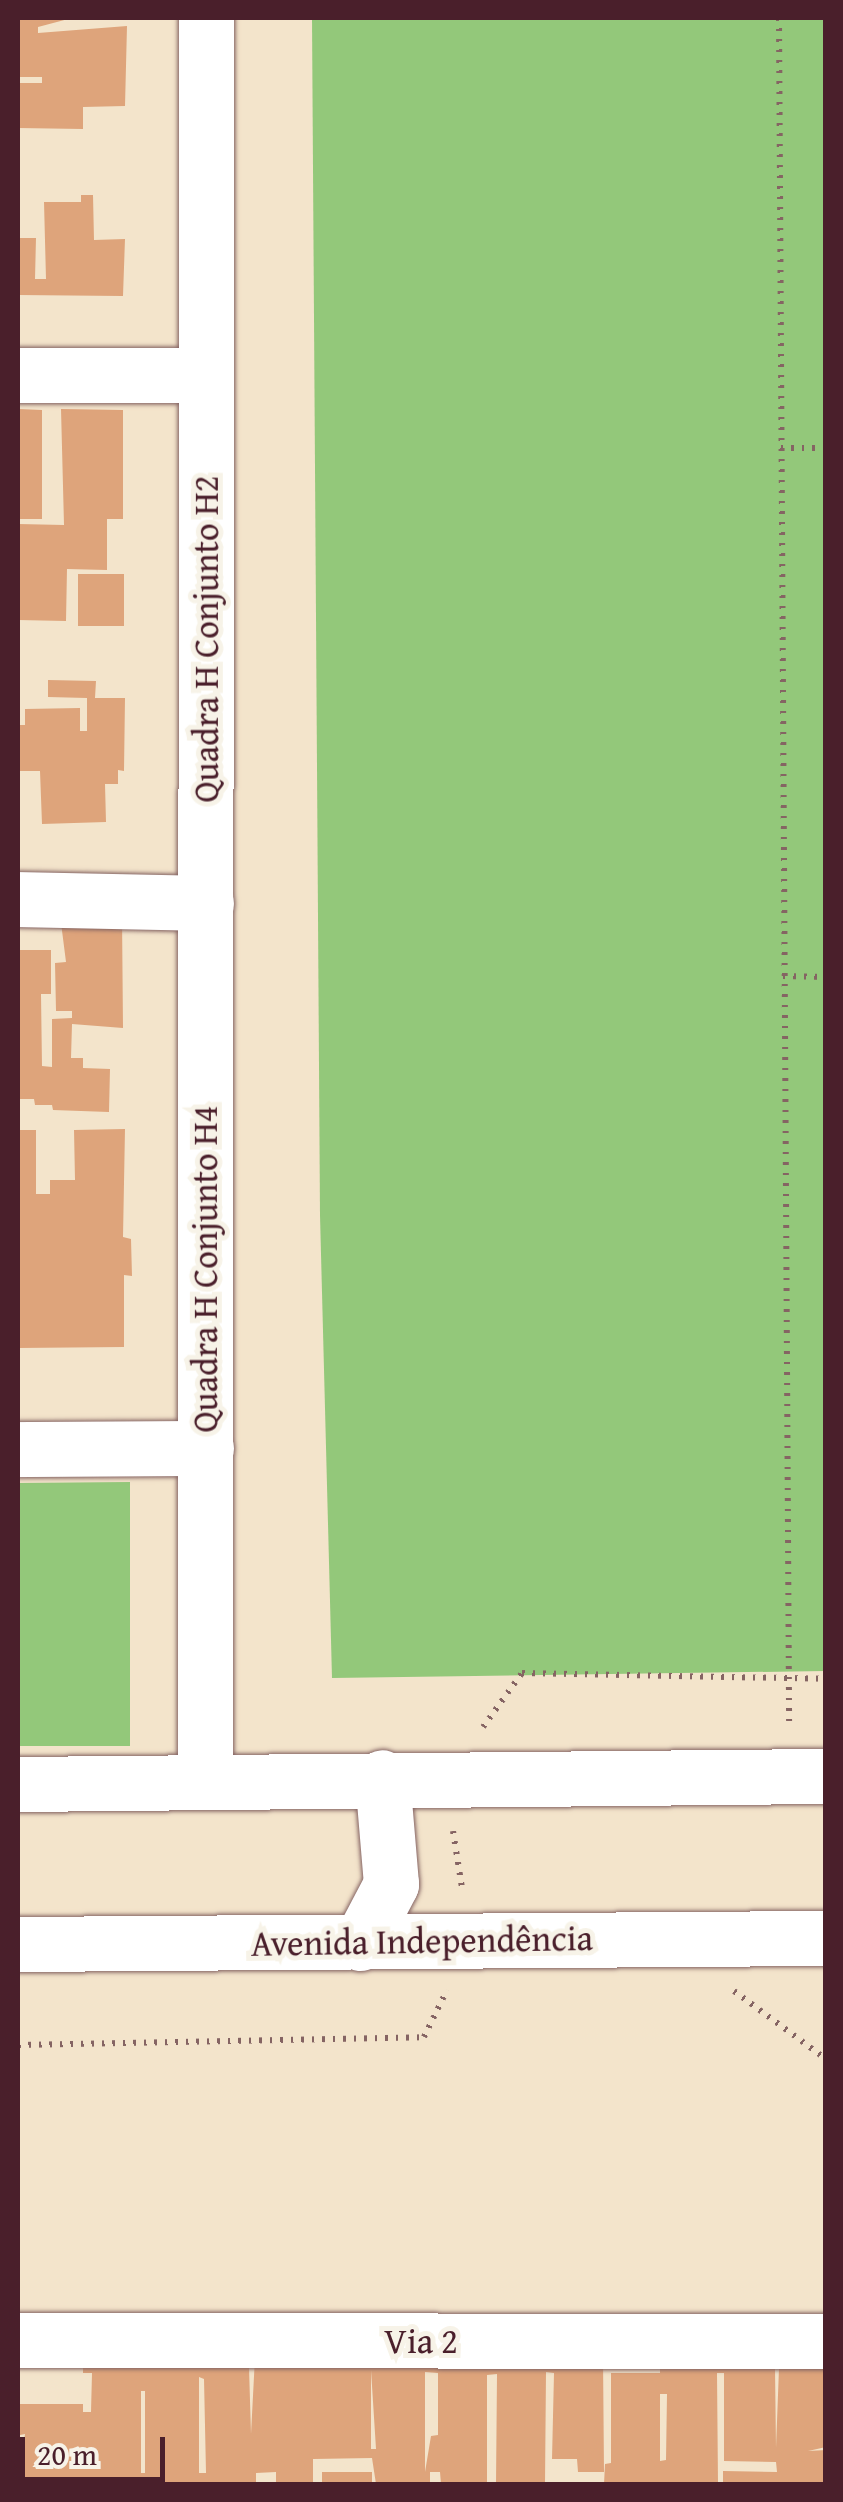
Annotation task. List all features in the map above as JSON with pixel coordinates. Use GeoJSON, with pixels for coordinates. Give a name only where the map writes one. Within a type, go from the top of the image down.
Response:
{"type":"FeatureCollection","features":[{"type":"Feature","properties":{"kind":"street","name":"Quadra H Conjunto H2"},"geometry":{"type":"LineString","coordinates":[[206,18],[206,903]]}},
{"type":"Feature","properties":{"kind":"street"},"geometry":{"type":"LineString","coordinates":[[18,375],[206,376]]}},
{"type":"Feature","properties":{"kind":"street"},"geometry":{"type":"LineString","coordinates":[[18,899],[206,903]]}},
{"type":"Feature","properties":{"kind":"street","name":"Quadra H Conjunto H4"},"geometry":{"type":"LineString","coordinates":[[18,1449],[206,1448],[206,903]]}},
{"type":"Feature","properties":{"kind":"street"},"geometry":{"type":"LineString","coordinates":[[205,1780],[206,1448]]}},
{"type":"Feature","properties":{"kind":"street"},"geometry":{"type":"LineString","coordinates":[[18,1784],[807,1776]]}},
{"type":"Feature","properties":{"kind":"street"},"geometry":{"type":"LineString","coordinates":[[360,1943],[391,1884],[382,1778]]}},
{"type":"Feature","properties":{"kind":"street","name":"Avenida Independência"},"geometry":{"type":"LineString","coordinates":[[18,1944],[826,1938]]}},
{"type":"Feature","properties":{"kind":"street","name":"Via 2"},"geometry":{"type":"LineString","coordinates":[[18,2340],[826,2341]]}},
{"type":"Feature","properties":{"kind":"path"},"geometry":{"type":"LineString","coordinates":[[780,18],[783,976],[807,1776]]}},
{"type":"Feature","properties":{"kind":"path"},"geometry":{"type":"LineString","coordinates":[[781,448],[826,448]]}},
{"type":"Feature","properties":{"kind":"path"},"geometry":{"type":"LineString","coordinates":[[783,976],[826,977]]}},
{"type":"Feature","properties":{"kind":"path"},"geometry":{"type":"LineString","coordinates":[[666,1937],[826,2059]]}},
{"type":"Feature","properties":{"kind":"green space"},"geometry":{"type":"Polygon","coordinates":[[[312,18],[825,18],[825,1671],[332,1678],[320,1215],[312,18]]]}},
{"type":"Feature","properties":{"kind":"green space"},"geometry":{"type":"Polygon","coordinates":[[[130,1482],[130,1746],[18,1746],[18,1483],[130,1482]]]}},
{"type":"Feature","properties":{"kind":"building"},"geometry":{"type":"Polygon","coordinates":[[[18,18],[72,18],[38,27],[38,33],[127,26],[125,106],[83,107],[83,129],[18,128],[18,83],[42,83],[42,77],[18,77],[18,18]]]}},
{"type":"Feature","properties":{"kind":"building"},"geometry":{"type":"Polygon","coordinates":[[[81,195],[93,195],[94,240],[125,239],[123,296],[18,295],[18,238],[36,238],[35,279],[46,279],[44,202],[81,202],[81,195]]]}},
{"type":"Feature","properties":{"kind":"building"},"geometry":{"type":"Polygon","coordinates":[[[18,409],[42,410],[42,519],[18,519],[18,409]]]}},
{"type":"Feature","properties":{"kind":"building"},"geometry":{"type":"Polygon","coordinates":[[[61,409],[123,410],[123,519],[107,519],[107,570],[67,569],[66,621],[18,620],[18,524],[64,525],[61,409]]]}},
{"type":"Feature","properties":{"kind":"building"},"geometry":{"type":"Polygon","coordinates":[[[78,574],[124,574],[124,626],[78,626],[78,574]]]}},
{"type":"Feature","properties":{"kind":"building"},"geometry":{"type":"Polygon","coordinates":[[[48,680],[96,681],[95,698],[125,698],[124,771],[118,770],[118,784],[105,784],[106,822],[42,824],[40,771],[18,771],[18,725],[25,725],[25,709],[80,708],[80,731],[87,731],[87,698],[48,697],[48,680]]]}},
{"type":"Feature","properties":{"kind":"building"},"geometry":{"type":"Polygon","coordinates":[[[60,915],[122,915],[123,1028],[72,1024],[71,1058],[83,1058],[83,1068],[110,1069],[109,1112],[53,1110],[52,1105],[35,1105],[34,1099],[18,1099],[18,950],[51,950],[51,994],[41,994],[42,1066],[52,1067],[52,1019],[72,1018],[72,1011],[56,1011],[55,963],[66,962],[60,915]]]}},
{"type":"Feature","properties":{"kind":"building"},"geometry":{"type":"Polygon","coordinates":[[[125,1129],[123,1237],[131,1239],[132,1276],[124,1275],[124,1347],[18,1348],[18,1130],[36,1130],[36,1194],[50,1194],[50,1180],[75,1180],[74,1130],[125,1129]]]}},
{"type":"Feature","properties":{"kind":"building"},"geometry":{"type":"Polygon","coordinates":[[[660,2355],[826,2356],[826,2447],[808,2451],[826,2450],[826,2484],[723,2484],[723,2471],[777,2472],[776,2462],[724,2461],[724,2373],[717,2373],[718,2484],[604,2484],[605,2464],[611,2463],[611,2373],[660,2373],[660,2355]],[[775,2368],[776,2448],[779,2368],[775,2368]],[[660,2394],[660,2461],[666,2460],[667,2394],[660,2394]]]}},
{"type":"Feature","properties":{"kind":"building"},"geometry":{"type":"Polygon","coordinates":[[[230,2356],[230,2368],[249,2367],[251,2434],[255,2357],[603,2357],[604,2472],[578,2472],[577,2459],[552,2459],[554,2373],[546,2372],[545,2484],[496,2484],[497,2374],[487,2375],[487,2484],[441,2484],[440,2472],[430,2472],[430,2484],[376,2484],[372,2458],[313,2459],[313,2484],[276,2484],[276,2472],[256,2473],[256,2484],[18,2484],[25,2434],[20,2435],[20,2404],[83,2404],[83,2412],[91,2412],[92,2373],[83,2373],[83,2357],[230,2356]],[[371,2370],[371,2449],[376,2449],[371,2370]],[[425,2372],[425,2472],[431,2436],[438,2435],[438,2373],[425,2372]],[[199,2377],[199,2473],[206,2473],[204,2379],[199,2377]],[[141,2391],[141,2473],[145,2473],[145,2391],[141,2391]]]}},
{"type":"Feature","properties":{"kind":"building"},"geometry":{"type":"Polygon","coordinates":[[[322,2472],[372,2472],[372,2484],[322,2484],[322,2472]]]}}]}
